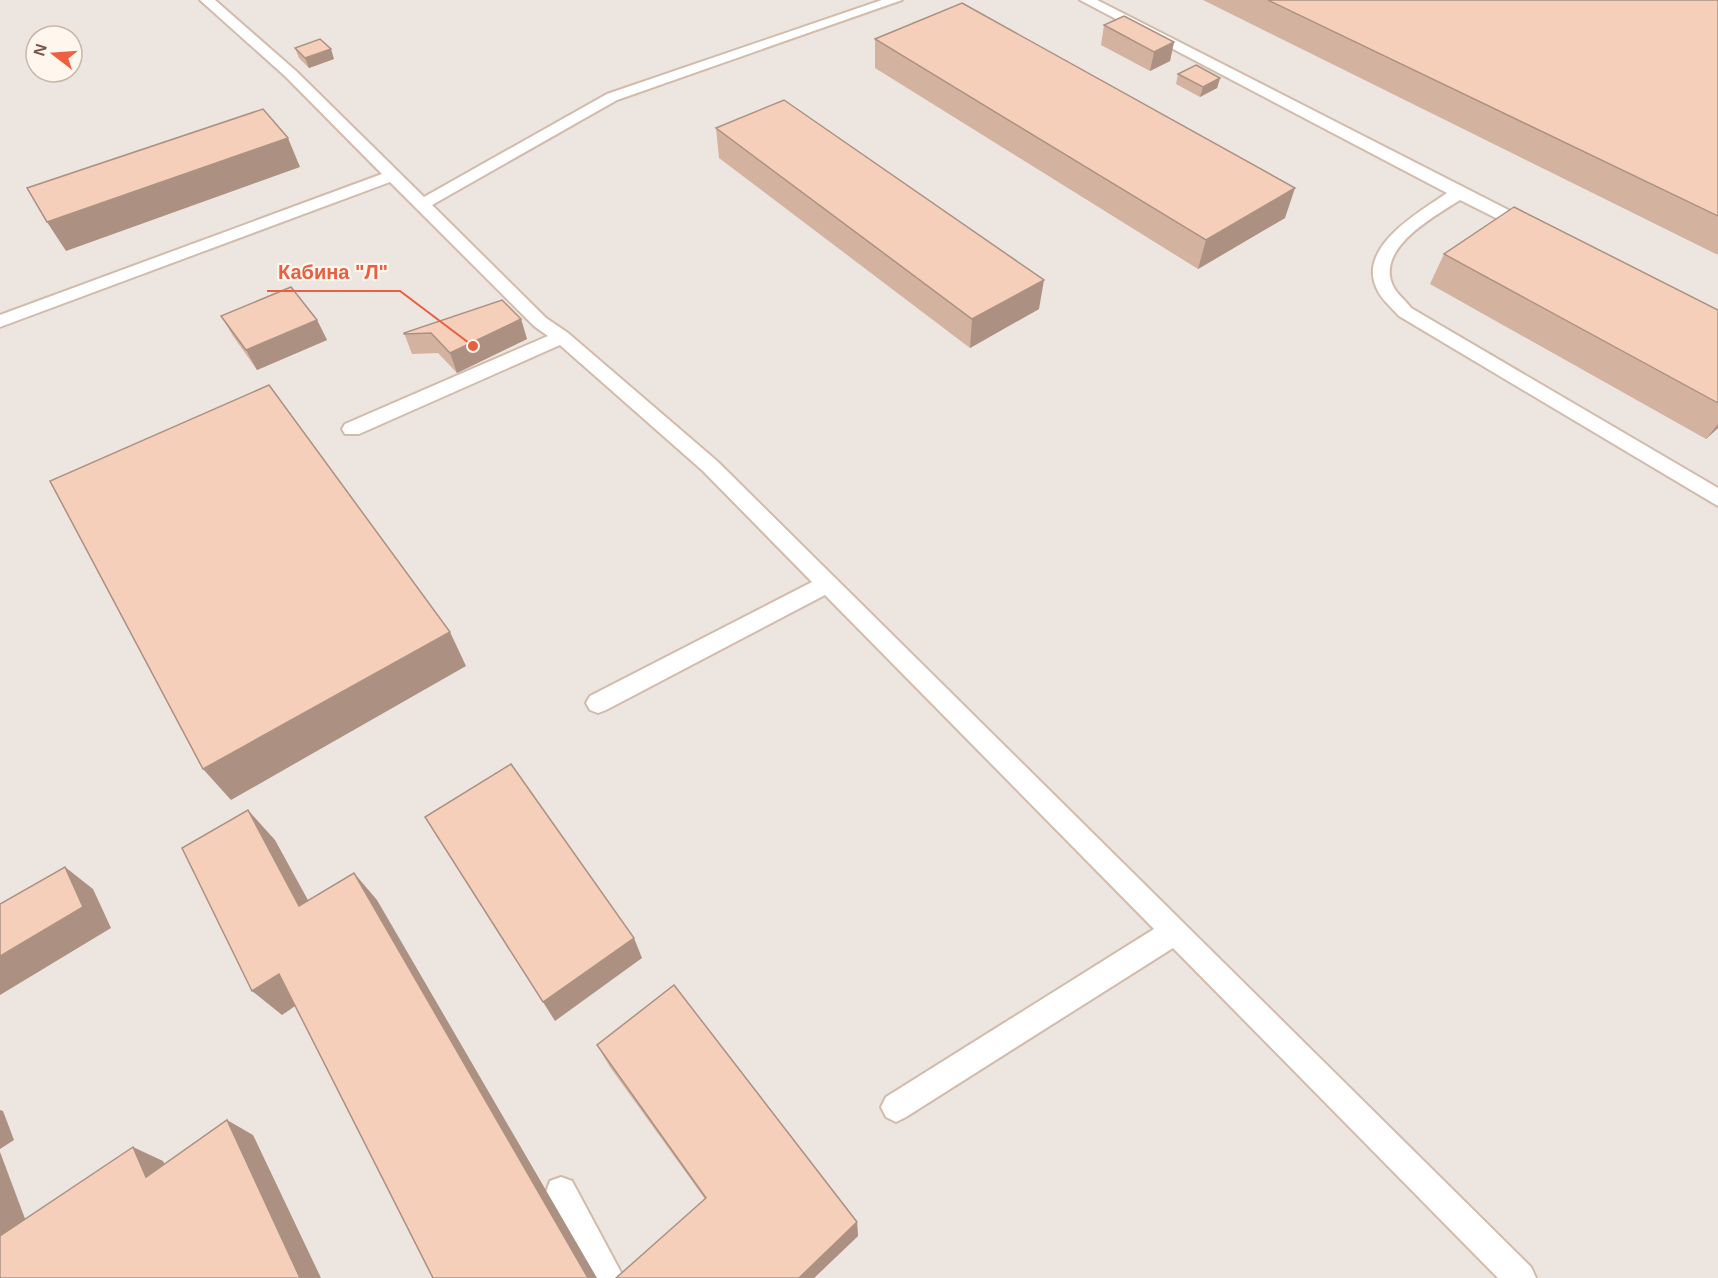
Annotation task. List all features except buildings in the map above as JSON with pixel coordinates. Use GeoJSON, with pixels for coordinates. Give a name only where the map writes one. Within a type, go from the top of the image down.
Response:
{"type":"FeatureCollection","features":[{"type":"Feature","properties":{"kind":"lane"},"geometry":{"type":"LineString","coordinates":[[207,0],[291,74],[540,322],[562,337],[710,466],[1520,1278]]}},
{"type":"Feature","properties":{"kind":"lane"},"geometry":{"type":"LineString","coordinates":[[423,204],[612,97],[895,0]]}},
{"type":"Feature","properties":{"kind":"lane"},"geometry":{"type":"LineString","coordinates":[[1087,0],[1459,193],[1543,234]]}},
{"type":"Feature","properties":{"kind":"lane"},"geometry":{"type":"LineString","coordinates":[[0,321],[394,175]]}},
{"type":"Feature","properties":{"kind":"lane"},"geometry":{"type":"LineString","coordinates":[[1459,193],[1394,240],[1382,260],[1383,285],[1405,312],[1718,498]]}},
{"type":"Feature","properties":{"kind":"lane"},"geometry":{"type":"LineString","coordinates":[[352,429],[562,337]]}},
{"type":"Feature","properties":{"kind":"lane"},"geometry":{"type":"LineString","coordinates":[[598,703],[828,584]]}},
{"type":"Feature","properties":{"kind":"lane"},"geometry":{"type":"LineString","coordinates":[[896,1107],[1174,932]]}},
{"type":"Feature","properties":{"kind":"lane"},"geometry":{"type":"LineString","coordinates":[[561,1192],[608,1278]]}},
{"type":"Feature","properties":{"kind":"shaded area"},"geometry":{"type":"Polygon","coordinates":[[[0,0],[1718,0],[1718,1278],[0,1278],[0,0]]]}},
{"type":"Feature","properties":{"kind":"place","name":"Кабина \"Л\""},"geometry":{"type":"Point","coordinates":[473,346]}}]}
